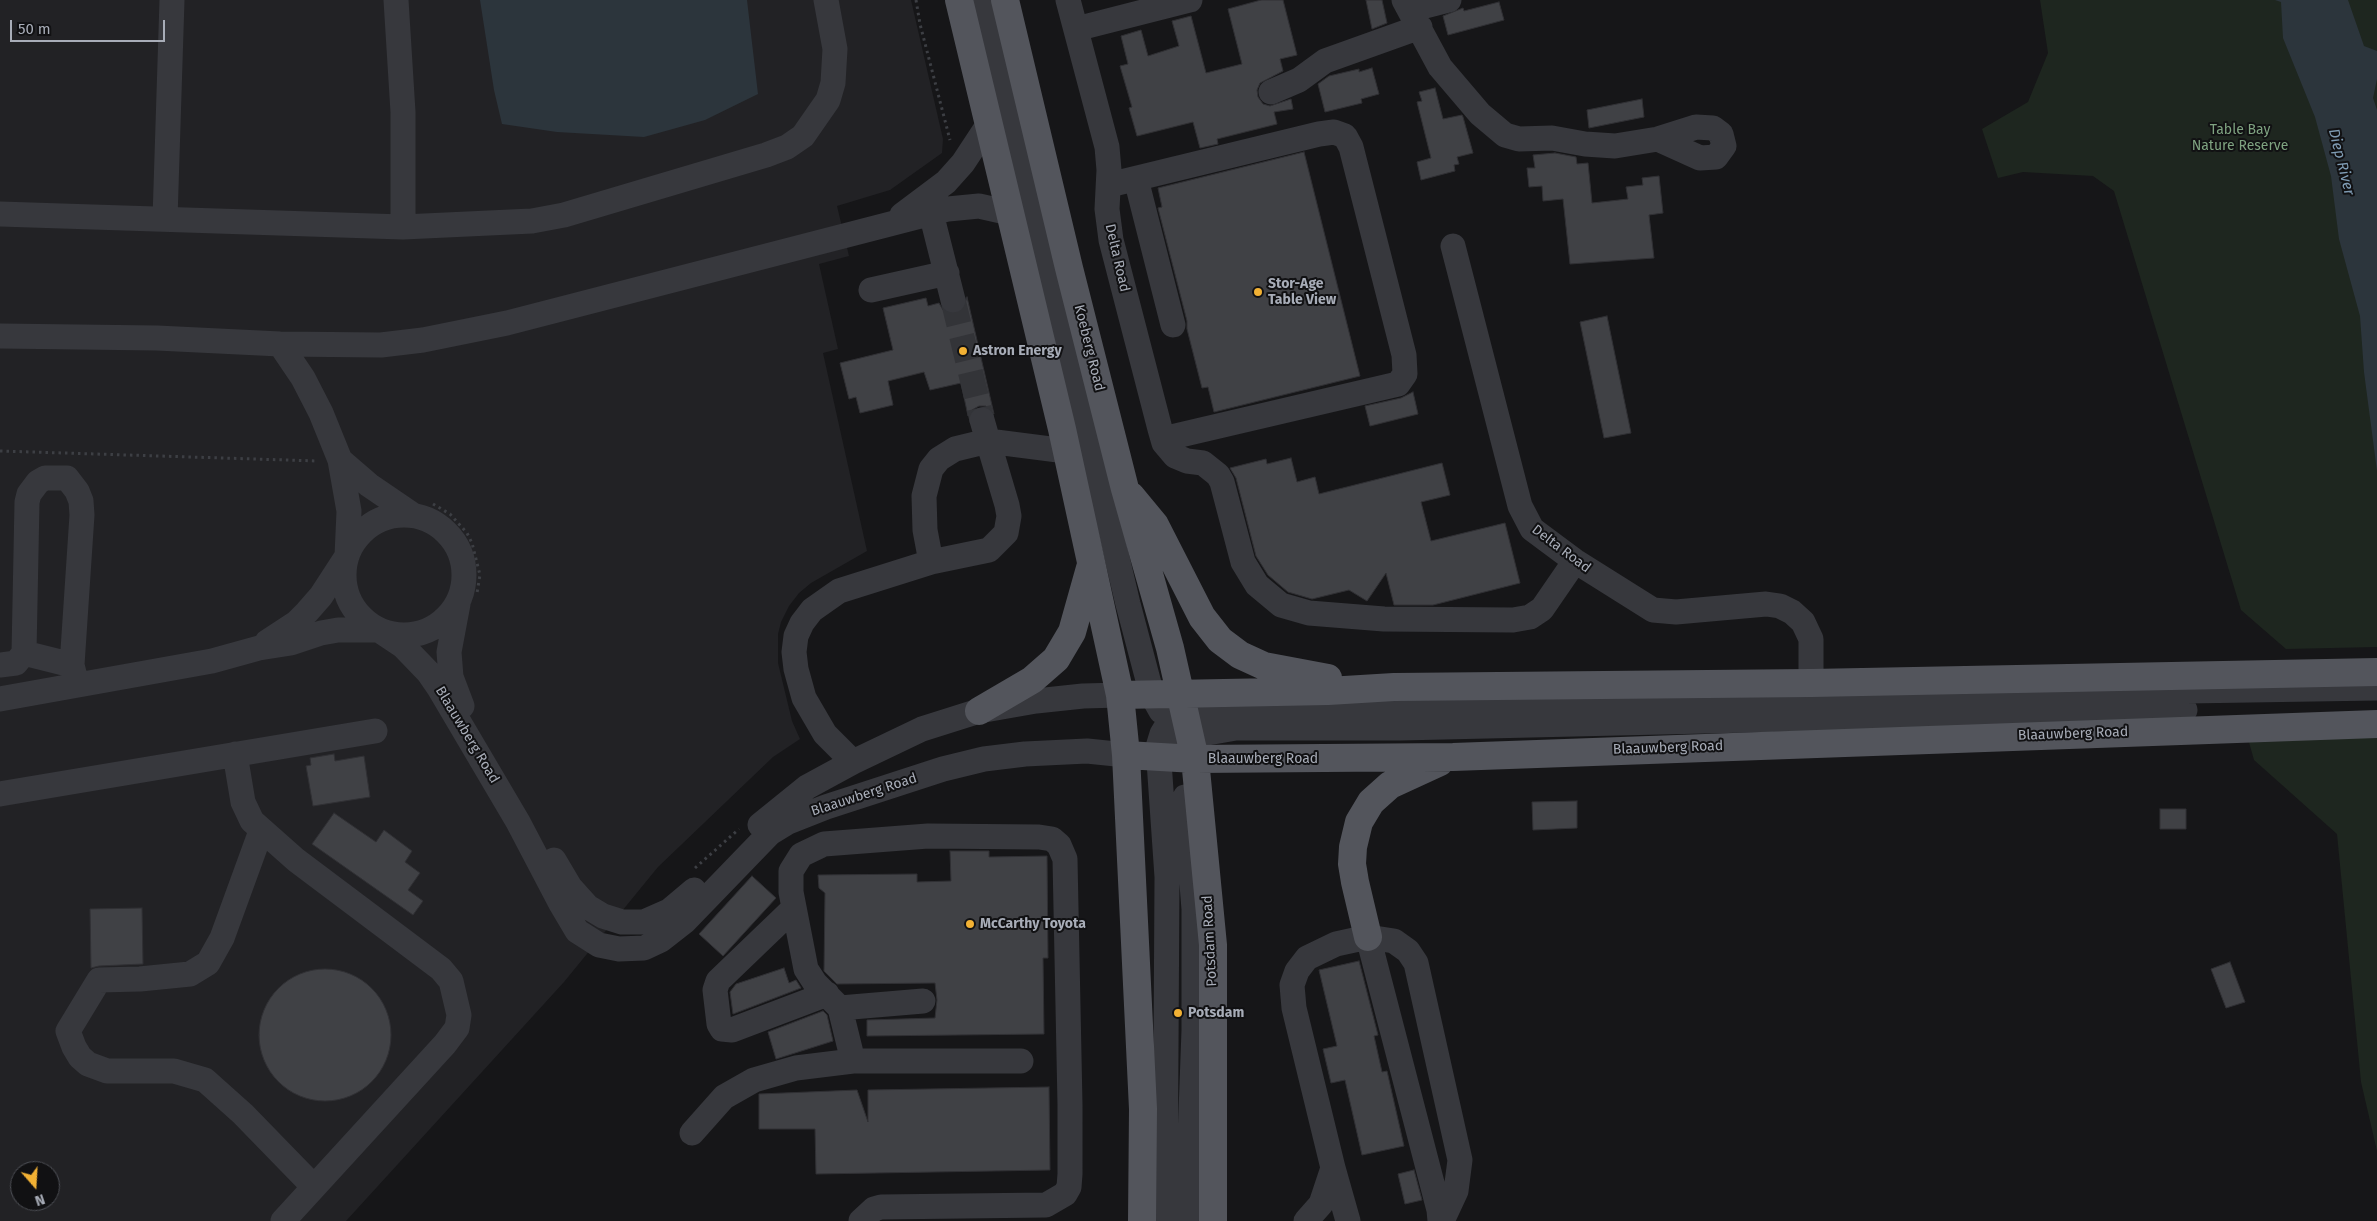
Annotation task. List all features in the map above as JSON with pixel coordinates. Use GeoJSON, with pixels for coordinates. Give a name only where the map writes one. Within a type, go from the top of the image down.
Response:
{"type":"FeatureCollection","features":[{"type":"Feature","properties":{"kind":"main road"},"geometry":{"type":"LineString","coordinates":[[959,0],[1066,451],[1120,695],[1126,754],[1143,1109],[1142,1221]]}},
{"type":"Feature","properties":{"kind":"main road","name":"Koeberg Road"},"geometry":{"type":"LineString","coordinates":[[1006,0],[1069,268],[1125,489],[1170,648],[1180,736]]}},
{"type":"Feature","properties":{"kind":"main road"},"geometry":{"type":"LineString","coordinates":[[1125,489],[1155,525],[1202,617],[1229,648],[1250,660],[1277,670],[1394,687]]}},
{"type":"Feature","properties":{"kind":"main road"},"geometry":{"type":"LineString","coordinates":[[979,711],[1032,680],[1056,659],[1072,632],[1091,562]]}},
{"type":"Feature","properties":{"kind":"main road","name":"Blaauwberg Road"},"geometry":{"type":"LineString","coordinates":[[1180,736],[1453,757],[2248,701],[2377,672]]}},
{"type":"Feature","properties":{"kind":"main road","name":"Blaauwberg Road"},"geometry":{"type":"LineString","coordinates":[[1126,754],[1328,691],[1394,687],[1811,683],[2248,701],[2377,724]]}},
{"type":"Feature","properties":{"kind":"main road","name":"Blaauwberg Road"},"geometry":{"type":"LineString","coordinates":[[1120,695],[1152,695],[1180,736]]}},
{"type":"Feature","properties":{"kind":"main road","name":"Potsdam Road"},"geometry":{"type":"LineString","coordinates":[[1180,736],[1213,945],[1213,1221]]}},
{"type":"Feature","properties":{"kind":"main road"},"geometry":{"type":"LineString","coordinates":[[1368,936],[1352,864],[1353,847],[1359,822],[1371,802],[1390,785],[1453,757]]}},
{"type":"Feature","properties":{"kind":"street"},"geometry":{"type":"LineString","coordinates":[[165,219],[172,0]]}},
{"type":"Feature","properties":{"kind":"street"},"geometry":{"type":"LineString","coordinates":[[396,0],[403,112],[403,227]]}},
{"type":"Feature","properties":{"kind":"street"},"geometry":{"type":"LineString","coordinates":[[0,214],[403,227],[532,221],[564,215],[786,148],[803,136],[814,123],[828,100],[833,83],[835,48],[826,0]]}},
{"type":"Feature","properties":{"kind":"street"},"geometry":{"type":"LineString","coordinates":[[985,0],[1105,507],[1152,695]]}},
{"type":"Feature","properties":{"kind":"street","name":"Delta Road"},"geometry":{"type":"LineString","coordinates":[[1068,0],[1107,148],[1109,185],[1107,209],[1111,240],[1163,440],[1175,456],[1211,468],[1222,482],[1238,544],[1248,572],[1268,596],[1294,610],[1384,619],[1513,620],[1530,617],[1548,602],[1575,561]]}},
{"type":"Feature","properties":{"kind":"street"},"geometry":{"type":"LineString","coordinates":[[1076,29],[1190,0]]}},
{"type":"Feature","properties":{"kind":"street"},"geometry":{"type":"LineString","coordinates":[[1271,92],[1299,80],[1325,61],[1411,12],[1449,0]]}},
{"type":"Feature","properties":{"kind":"street"},"geometry":{"type":"LineString","coordinates":[[1411,12],[1440,67],[1480,114],[1505,135],[1519,139],[1552,138],[1585,144],[1615,146],[1658,139]]}},
{"type":"Feature","properties":{"kind":"street"},"geometry":{"type":"LineString","coordinates":[[889,223],[914,208],[946,182],[964,163],[988,125]]}},
{"type":"Feature","properties":{"kind":"street"},"geometry":{"type":"LineString","coordinates":[[1109,185],[1319,134],[1334,132],[1345,136],[1351,147],[1404,355],[1405,374],[1398,384],[1163,440]]}},
{"type":"Feature","properties":{"kind":"street"},"geometry":{"type":"LineString","coordinates":[[1136,179],[1173,325]]}},
{"type":"Feature","properties":{"kind":"street"},"geometry":{"type":"LineString","coordinates":[[0,336],[158,338],[280,344],[382,345],[465,332],[948,209],[979,206],[1010,213]]}},
{"type":"Feature","properties":{"kind":"street"},"geometry":{"type":"LineString","coordinates":[[931,213],[953,300]]}},
{"type":"Feature","properties":{"kind":"street","name":"Delta Road"},"geometry":{"type":"LineString","coordinates":[[1452,246],[1524,515],[1532,529],[1575,561],[1653,610],[1676,612],[1766,604],[1780,606],[1792,612],[1803,622],[1811,639],[1811,683]]}},
{"type":"Feature","properties":{"kind":"street"},"geometry":{"type":"LineString","coordinates":[[870,290],[947,273]]}},
{"type":"Feature","properties":{"kind":"street"},"geometry":{"type":"LineString","coordinates":[[280,344],[312,394],[349,511],[343,574],[346,591],[349,599],[364,620],[379,630]]}},
{"type":"Feature","properties":{"kind":"street"},"geometry":{"type":"LineString","coordinates":[[931,562],[924,513],[927,480],[931,469],[939,459],[985,430],[1066,451]]}},
{"type":"Feature","properties":{"kind":"street"},"geometry":{"type":"LineString","coordinates":[[853,762],[825,734],[804,698],[796,669],[794,652],[796,636],[802,623],[812,610],[825,599],[839,591],[931,562],[989,550],[1006,533],[1009,516],[1007,505],[985,430]]}},
{"type":"Feature","properties":{"kind":"street"},"geometry":{"type":"LineString","coordinates":[[0,698],[75,675],[212,661],[338,630],[379,630],[393,634],[409,635],[424,632],[449,616],[466,600],[461,554],[447,532],[431,521],[421,508],[368,485],[332,460]]}},
{"type":"Feature","properties":{"kind":"street"},"geometry":{"type":"LineString","coordinates":[[0,665],[16,663],[24,653],[27,502],[29,494],[38,482],[45,478],[56,476],[67,478],[77,491],[81,501],[75,675]]}},
{"type":"Feature","properties":{"kind":"street"},"geometry":{"type":"LineString","coordinates":[[259,648],[307,612],[321,596],[361,532],[372,524],[392,516],[421,508]]}},
{"type":"Feature","properties":{"kind":"street","name":"Blaauwberg Road"},"geometry":{"type":"LineString","coordinates":[[466,600],[449,652],[451,677],[458,699],[570,887],[588,906],[603,916],[622,922],[644,922],[669,911],[690,895],[722,860],[759,826],[807,787],[853,762],[922,730],[979,711],[1046,700],[1120,695]]}},
{"type":"Feature","properties":{"kind":"street","name":"Blaauwberg Road"},"geometry":{"type":"LineString","coordinates":[[379,630],[403,646],[428,672],[510,807],[560,904],[577,931],[599,945],[630,950],[644,948],[661,940],[684,922],[753,848],[770,833],[788,822],[826,807],[925,775],[984,759],[1025,754],[1087,751],[1126,754]]}},
{"type":"Feature","properties":{"kind":"street"},"geometry":{"type":"LineString","coordinates":[[24,653],[75,675]]}},
{"type":"Feature","properties":{"kind":"street"},"geometry":{"type":"LineString","coordinates":[[2248,701],[2377,688]]}},
{"type":"Feature","properties":{"kind":"street"},"geometry":{"type":"LineString","coordinates":[[1165,1221],[1167,877],[1180,736],[1209,708],[1235,706],[2248,701],[2377,705]]}},
{"type":"Feature","properties":{"kind":"street"},"geometry":{"type":"LineString","coordinates":[[0,794],[375,731]]}},
{"type":"Feature","properties":{"kind":"street"},"geometry":{"type":"LineString","coordinates":[[1180,736],[1194,909],[1194,1030],[1187,1221]]}},
{"type":"Feature","properties":{"kind":"street"},"geometry":{"type":"LineString","coordinates":[[235,754],[245,808],[252,821],[261,831],[296,860],[441,969],[451,982],[459,1015],[457,1028],[445,1044],[283,1221]]}},
{"type":"Feature","properties":{"kind":"street"},"geometry":{"type":"LineString","coordinates":[[261,831],[222,938],[208,964],[190,974],[100,980],[68,1031],[80,1057],[88,1064],[107,1071],[174,1071],[205,1080],[242,1114],[314,1187]]}},
{"type":"Feature","properties":{"kind":"street"},"geometry":{"type":"LineString","coordinates":[[853,1062],[834,1001],[815,983],[806,969],[790,892],[791,871],[801,855],[824,844],[928,836],[1039,836],[1052,839],[1059,844],[1064,859],[1070,1125],[1069,1187],[1065,1194],[1046,1204],[881,1207],[874,1209],[861,1221]]}},
{"type":"Feature","properties":{"kind":"street"},"geometry":{"type":"LineString","coordinates":[[794,908],[718,982],[715,990],[718,1024],[722,1029],[732,1030],[834,1001],[923,1001]]}},
{"type":"Feature","properties":{"kind":"street"},"geometry":{"type":"LineString","coordinates":[[630,950],[631,922]]}},
{"type":"Feature","properties":{"kind":"street"},"geometry":{"type":"LineString","coordinates":[[1368,936],[1441,1221]]}},
{"type":"Feature","properties":{"kind":"street"},"geometry":{"type":"LineString","coordinates":[[1348,1221],[1333,1168],[1294,1008],[1292,985],[1297,971],[1307,958],[1336,944],[1368,936],[1394,941],[1408,951],[1416,963],[1460,1160],[1456,1191],[1441,1221]]}},
{"type":"Feature","properties":{"kind":"street"},"geometry":{"type":"LineString","coordinates":[[692,1133],[724,1097],[754,1080],[796,1068],[853,1062],[1021,1061]]}},
{"type":"Feature","properties":{"kind":"street"},"geometry":{"type":"LineString","coordinates":[[1306,1221],[1322,1204],[1333,1168]]}},
{"type":"Feature","properties":{"kind":"path"},"geometry":{"type":"LineString","coordinates":[[916,0],[920,24],[952,147]]}},
{"type":"Feature","properties":{"kind":"path"},"geometry":{"type":"LineString","coordinates":[[0,451],[332,460]]}},
{"type":"Feature","properties":{"kind":"path"},"geometry":{"type":"LineString","coordinates":[[421,508],[450,514],[468,533],[480,576],[466,600]]}},
{"type":"Feature","properties":{"kind":"path"},"geometry":{"type":"LineString","coordinates":[[689,874],[741,827]]}},
{"type":"Feature","properties":{"kind":"shaded area"},"geometry":{"type":"Polygon","coordinates":[[[0,0],[911,0],[943,139],[942,153],[890,190],[837,206],[849,256],[819,264],[838,349],[823,353],[867,551],[811,583],[799,593],[789,606],[781,622],[778,634],[778,663],[792,721],[800,739],[773,757],[658,867],[564,982],[346,1221],[0,1221],[0,0]]]}},
{"type":"Feature","properties":{"kind":"green space","name":"Table Bay Nature Reserve"},"geometry":{"type":"Polygon","coordinates":[[[2040,0],[2377,0],[2377,647],[2286,649],[2241,610],[2114,191],[2093,176],[2023,172],[1998,178],[1982,129],[2028,102],[2048,53],[2040,0]]]}},
{"type":"Feature","properties":{"kind":"green space"},"geometry":{"type":"Polygon","coordinates":[[[2377,724],[2377,1151],[2361,1082],[2337,834],[2254,760],[2245,728],[2377,724]]]}},
{"type":"Feature","properties":{"kind":"water"},"geometry":{"type":"Polygon","coordinates":[[[480,0],[747,0],[758,94],[705,120],[644,137],[557,132],[502,124],[494,90],[480,0]]]}},
{"type":"Feature","properties":{"kind":"water","name":"Diep River"},"geometry":{"type":"Polygon","coordinates":[[[2275,0],[2348,0],[2364,46],[2377,51],[2377,79],[2373,98],[2377,110],[2377,471],[2364,372],[2360,316],[2339,239],[2331,176],[2315,117],[2283,38],[2281,2],[2275,0]]]}},
{"type":"Feature","properties":{"kind":"building"},"geometry":{"type":"Polygon","coordinates":[[[1261,0],[1283,0],[1297,55],[1280,59],[1283,71],[1260,83],[1257,90],[1258,97],[1263,104],[1270,106],[1291,99],[1293,109],[1274,112],[1277,124],[1217,139],[1218,144],[1200,148],[1193,122],[1137,136],[1129,108],[1132,107],[1120,66],[1128,64],[1121,36],[1141,30],[1148,56],[1179,46],[1172,21],[1191,16],[1206,73],[1242,64],[1228,9],[1261,0]]]}},
{"type":"Feature","properties":{"kind":"building"},"geometry":{"type":"Polygon","coordinates":[[[1366,0],[1382,0],[1387,23],[1372,29],[1366,0]]]}},
{"type":"Feature","properties":{"kind":"building"},"geometry":{"type":"Polygon","coordinates":[[[1499,2],[1504,20],[1448,35],[1443,16],[1463,8],[1464,11],[1499,2]]]}},
{"type":"Feature","properties":{"kind":"building"},"geometry":{"type":"Polygon","coordinates":[[[1372,68],[1379,94],[1361,99],[1362,103],[1325,112],[1318,84],[1329,76],[1359,69],[1359,72],[1372,68]]]}},
{"type":"Feature","properties":{"kind":"building"},"geometry":{"type":"Polygon","coordinates":[[[1435,88],[1443,119],[1462,115],[1473,153],[1457,157],[1459,164],[1454,165],[1455,171],[1421,180],[1417,162],[1431,158],[1417,102],[1422,101],[1419,92],[1435,88]]]}},
{"type":"Feature","properties":{"kind":"building"},"geometry":{"type":"Polygon","coordinates":[[[1642,99],[1644,117],[1589,128],[1587,110],[1642,99]]]}},
{"type":"Feature","properties":{"kind":"building","name":"Stor-Age Table View"},"geometry":{"type":"Polygon","coordinates":[[[1304,152],[1360,376],[1214,412],[1208,387],[1202,388],[1187,329],[1187,321],[1158,208],[1162,207],[1158,188],[1304,152]]]}},
{"type":"Feature","properties":{"kind":"building"},"geometry":{"type":"Polygon","coordinates":[[[1555,153],[1576,157],[1577,164],[1588,163],[1592,203],[1628,199],[1626,187],[1643,185],[1642,178],[1659,176],[1663,213],[1649,215],[1654,258],[1570,264],[1563,199],[1543,201],[1542,186],[1529,187],[1527,168],[1535,168],[1533,155],[1555,153]]]}},
{"type":"Feature","properties":{"kind":"building"},"geometry":{"type":"Polygon","coordinates":[[[967,297],[994,414],[986,406],[979,406],[972,410],[968,416],[961,383],[930,390],[924,372],[888,381],[893,405],[860,413],[856,397],[849,399],[840,363],[893,350],[883,308],[926,298],[928,306],[939,303],[943,310],[950,314],[956,314],[963,310],[967,297]]]}},
{"type":"Feature","properties":{"kind":"building"},"geometry":{"type":"Polygon","coordinates":[[[1607,316],[1631,433],[1604,438],[1580,322],[1607,316]]]}},
{"type":"Feature","properties":{"kind":"building"},"geometry":{"type":"Polygon","coordinates":[[[1413,392],[1418,414],[1370,426],[1365,406],[1401,398],[1413,392]]]}},
{"type":"Feature","properties":{"kind":"building"},"geometry":{"type":"Polygon","coordinates":[[[1291,458],[1297,482],[1315,477],[1319,494],[1442,463],[1450,495],[1421,502],[1431,541],[1505,523],[1520,583],[1433,605],[1394,605],[1386,573],[1367,601],[1349,590],[1312,599],[1288,592],[1268,575],[1256,556],[1236,478],[1230,468],[1266,459],[1267,464],[1291,458]]]}},
{"type":"Feature","properties":{"kind":"building"},"geometry":{"type":"Polygon","coordinates":[[[334,754],[335,761],[364,756],[370,797],[313,806],[306,766],[311,765],[310,758],[334,754]]]}},
{"type":"Feature","properties":{"kind":"building"},"geometry":{"type":"Polygon","coordinates":[[[1577,801],[1577,828],[1533,830],[1532,802],[1577,801]]]}},
{"type":"Feature","properties":{"kind":"building"},"geometry":{"type":"Polygon","coordinates":[[[2160,809],[2186,809],[2186,829],[2160,829],[2160,809]]]}},
{"type":"Feature","properties":{"kind":"building"},"geometry":{"type":"Polygon","coordinates":[[[334,813],[376,842],[384,830],[412,851],[405,862],[420,873],[408,890],[423,901],[413,915],[312,844],[334,813]]]}},
{"type":"Feature","properties":{"kind":"building"},"geometry":{"type":"Polygon","coordinates":[[[950,851],[989,851],[989,857],[1047,856],[1048,958],[1043,958],[1044,1034],[867,1036],[867,1020],[935,1018],[937,1000],[935,983],[837,984],[824,971],[825,893],[819,888],[818,875],[917,874],[917,882],[951,881],[950,851]]]}},
{"type":"Feature","properties":{"kind":"building"},"geometry":{"type":"Polygon","coordinates":[[[752,876],[776,898],[723,956],[699,934],[752,876]]]}},
{"type":"Feature","properties":{"kind":"building"},"geometry":{"type":"Polygon","coordinates":[[[142,908],[143,964],[91,968],[90,909],[142,908]]]}},
{"type":"Feature","properties":{"kind":"building"},"geometry":{"type":"Polygon","coordinates":[[[1359,961],[1378,1035],[1374,1036],[1382,1072],[1387,1071],[1404,1146],[1362,1155],[1345,1080],[1331,1083],[1323,1049],[1337,1046],[1319,970],[1359,961]]]}},
{"type":"Feature","properties":{"kind":"building"},"geometry":{"type":"Polygon","coordinates":[[[2230,962],[2245,1002],[2226,1008],[2211,969],[2230,962]]]}},
{"type":"Feature","properties":{"kind":"building"},"geometry":{"type":"Polygon","coordinates":[[[784,968],[789,983],[796,980],[801,988],[733,1014],[730,992],[736,984],[784,968]]]}},
{"type":"Feature","properties":{"kind":"building"},"geometry":{"type":"Polygon","coordinates":[[[325,969],[338,970],[350,974],[372,988],[386,1010],[390,1022],[390,1048],[386,1060],[372,1082],[350,1096],[338,1100],[325,1101],[312,1100],[300,1096],[278,1082],[264,1060],[260,1048],[259,1035],[260,1022],[264,1010],[278,988],[300,974],[312,970],[325,969]]]}},
{"type":"Feature","properties":{"kind":"building"},"geometry":{"type":"Polygon","coordinates":[[[823,1011],[827,1015],[833,1041],[776,1059],[768,1032],[823,1011]]]}},
{"type":"Feature","properties":{"kind":"building"},"geometry":{"type":"Polygon","coordinates":[[[1049,1087],[1050,1170],[816,1174],[815,1129],[759,1129],[759,1094],[857,1090],[868,1122],[868,1090],[1049,1087]]]}},
{"type":"Feature","properties":{"kind":"building"},"geometry":{"type":"Polygon","coordinates":[[[1414,1170],[1422,1200],[1405,1204],[1398,1174],[1414,1170]]]}},
{"type":"Feature","properties":{"kind":"tunnel"},"geometry":{"type":"LineString","coordinates":[[953,300],[982,420]]}},
{"type":"Feature","properties":{"kind":"place","name":"Stor-Age Table View"},"geometry":{"type":"Point","coordinates":[1258,292]}},
{"type":"Feature","properties":{"kind":"place","name":"Astron Energy"},"geometry":{"type":"Point","coordinates":[963,351]}},
{"type":"Feature","properties":{"kind":"place","name":"McCarthy Toyota"},"geometry":{"type":"Point","coordinates":[970,924]}},
{"type":"Feature","properties":{"kind":"place","name":"Potsdam"},"geometry":{"type":"Point","coordinates":[1178,1013]}}]}
